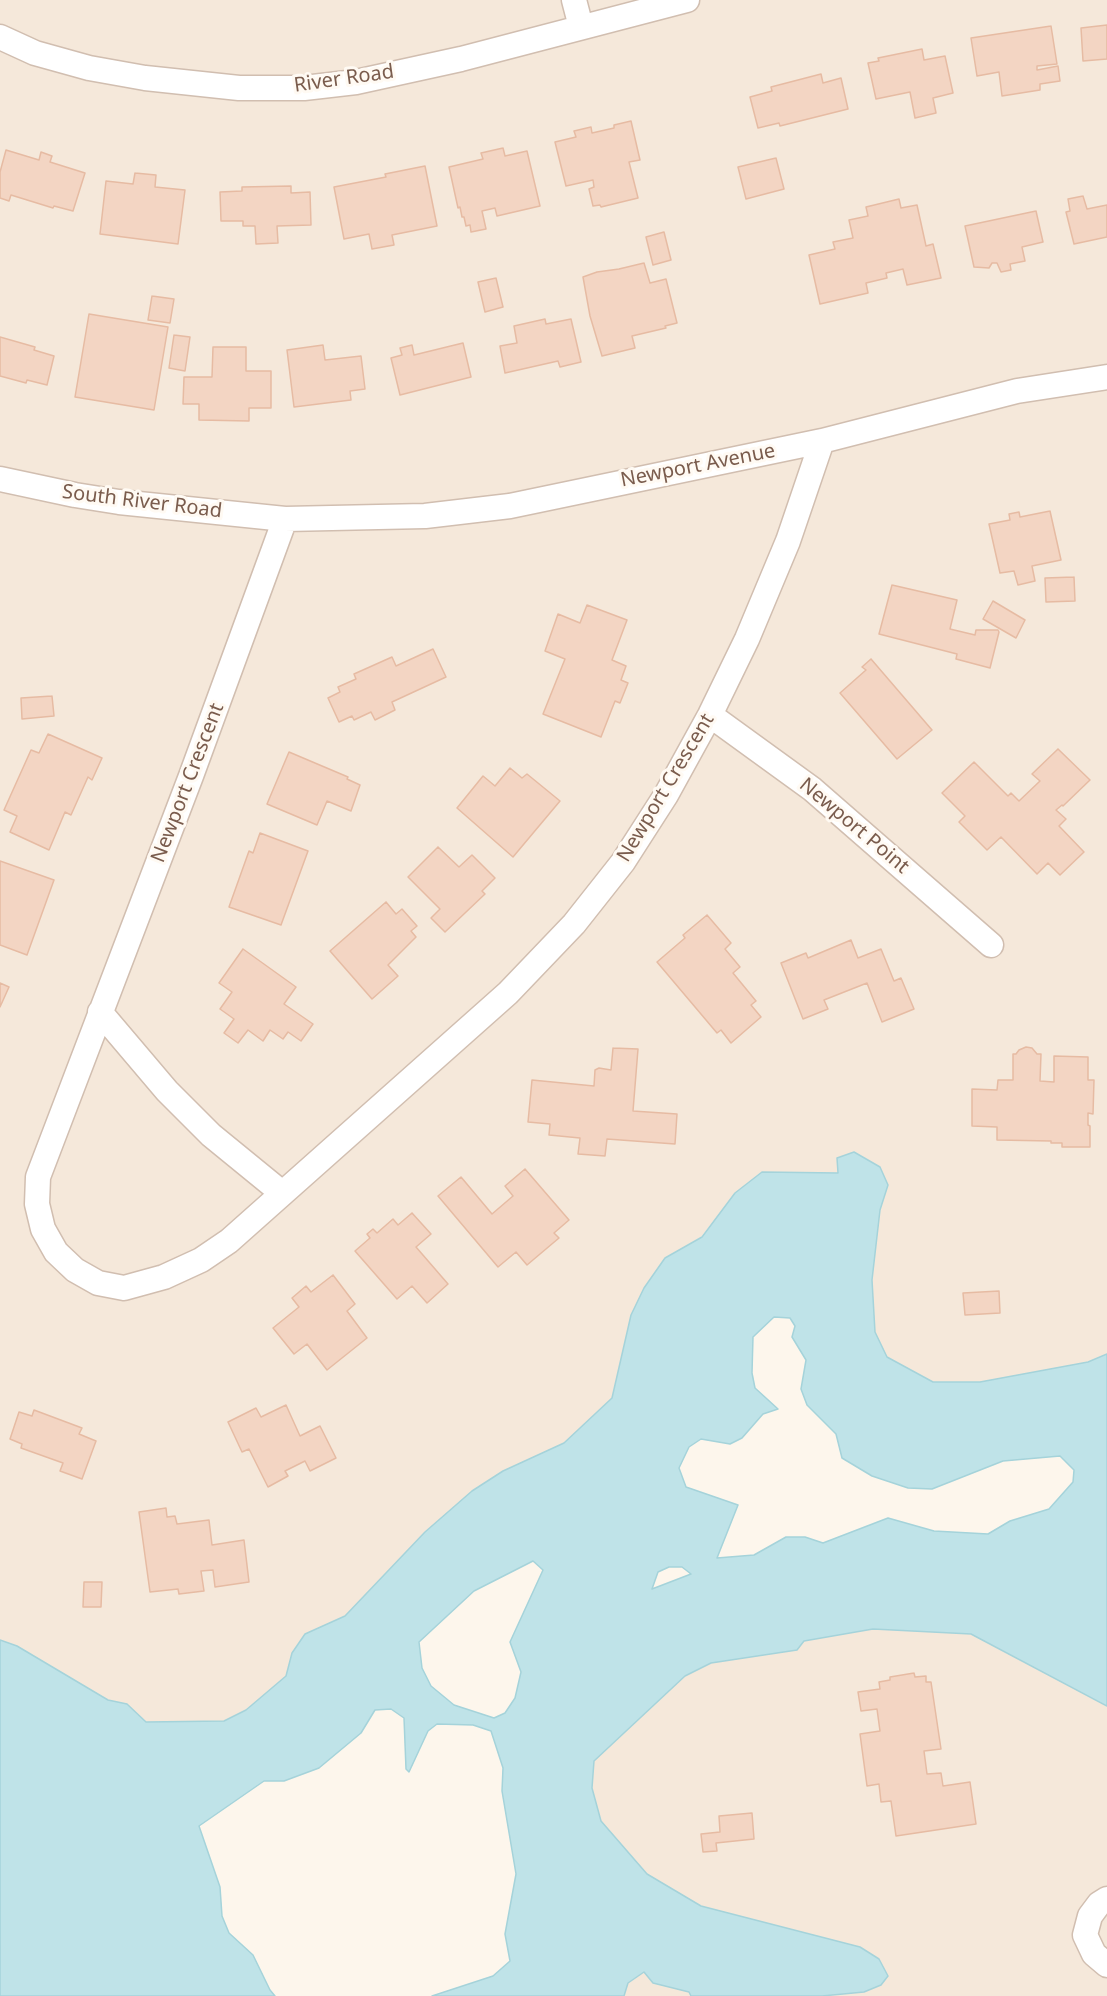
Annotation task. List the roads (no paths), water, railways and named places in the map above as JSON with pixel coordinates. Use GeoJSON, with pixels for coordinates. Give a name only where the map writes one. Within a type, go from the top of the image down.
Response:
{"type":"FeatureCollection","features":[{"type":"Feature","properties":{"kind":"street"},"geometry":{"type":"LineString","coordinates":[[574,0],[581,27]]}},
{"type":"Feature","properties":{"kind":"street","name":"River Road"},"geometry":{"type":"LineString","coordinates":[[0,37],[35,53],[89,68],[145,78],[239,88],[304,88],[356,82],[461,58],[687,0]]}},
{"type":"Feature","properties":{"kind":"street","name":"Newport Avenue"},"geometry":{"type":"LineString","coordinates":[[285,519],[425,516],[510,506],[822,441],[1017,391],[1107,377]]}},
{"type":"Feature","properties":{"kind":"street","name":"Newport Crescent"},"geometry":{"type":"LineString","coordinates":[[285,519],[191,776],[38,1177],[37,1204],[43,1229],[56,1252],[75,1270],[98,1282],[124,1288],[164,1277],[201,1260],[229,1241],[507,993],[574,924],[623,862],[666,795],[710,715],[747,639],[788,541],[822,441]]}},
{"type":"Feature","properties":{"kind":"street","name":"South River Road"},"geometry":{"type":"LineString","coordinates":[[0,479],[119,502],[285,519]]}},
{"type":"Feature","properties":{"kind":"street","name":"Newport Point"},"geometry":{"type":"LineString","coordinates":[[710,715],[812,789],[992,945]]}},
{"type":"Feature","properties":{"kind":"street"},"geometry":{"type":"LineString","coordinates":[[100,1012],[167,1091],[211,1135],[282,1193]]}},
{"type":"Feature","properties":{"kind":"street"},"geometry":{"type":"LineString","coordinates":[[1107,1899],[1099,1904],[1090,1916],[1085,1935],[1094,1954],[1107,1965]]}},
{"type":"Feature","properties":{"kind":"water"},"geometry":{"type":"Polygon","coordinates":[[[854,1152],[880,1167],[888,1185],[880,1210],[872,1280],[875,1332],[887,1357],[933,1382],[980,1382],[1088,1362],[1107,1354],[1107,1706],[971,1634],[873,1629],[804,1641],[797,1650],[711,1663],[685,1676],[594,1761],[592,1788],[601,1821],[647,1874],[701,1906],[860,1947],[879,1959],[888,1976],[881,1985],[864,1992],[822,1996],[691,1996],[689,1992],[653,1983],[644,1972],[628,1983],[624,1996],[432,1996],[493,1976],[510,1961],[505,1934],[516,1874],[502,1791],[503,1768],[491,1731],[473,1725],[437,1724],[428,1731],[409,1772],[406,1769],[404,1718],[391,1709],[375,1710],[361,1733],[319,1768],[284,1781],[264,1781],[199,1826],[220,1887],[222,1916],[229,1933],[253,1955],[275,1996],[0,1996],[0,1640],[17,1646],[108,1700],[127,1704],[146,1722],[224,1721],[246,1710],[286,1676],[292,1653],[305,1634],[345,1616],[425,1532],[472,1491],[503,1471],[564,1443],[612,1398],[631,1315],[644,1288],[665,1258],[702,1237],[735,1193],[762,1172],[838,1173],[837,1158],[854,1152]],[[774,1317],[753,1337],[752,1373],[755,1388],[778,1409],[763,1414],[742,1438],[730,1444],[701,1439],[689,1447],[679,1468],[686,1487],[738,1505],[717,1558],[754,1555],[786,1537],[805,1537],[823,1543],[888,1518],[934,1531],[988,1534],[1010,1521],[1049,1509],[1073,1482],[1074,1470],[1060,1456],[1003,1461],[932,1489],[908,1488],[872,1476],[842,1458],[836,1434],[807,1405],[801,1389],[806,1360],[792,1337],[795,1326],[790,1318],[774,1317]],[[533,1561],[474,1591],[419,1642],[422,1668],[431,1686],[454,1705],[494,1718],[505,1713],[515,1698],[521,1672],[510,1642],[543,1570],[533,1561]],[[669,1567],[658,1572],[652,1589],[691,1574],[682,1567],[669,1567]]]}}]}
